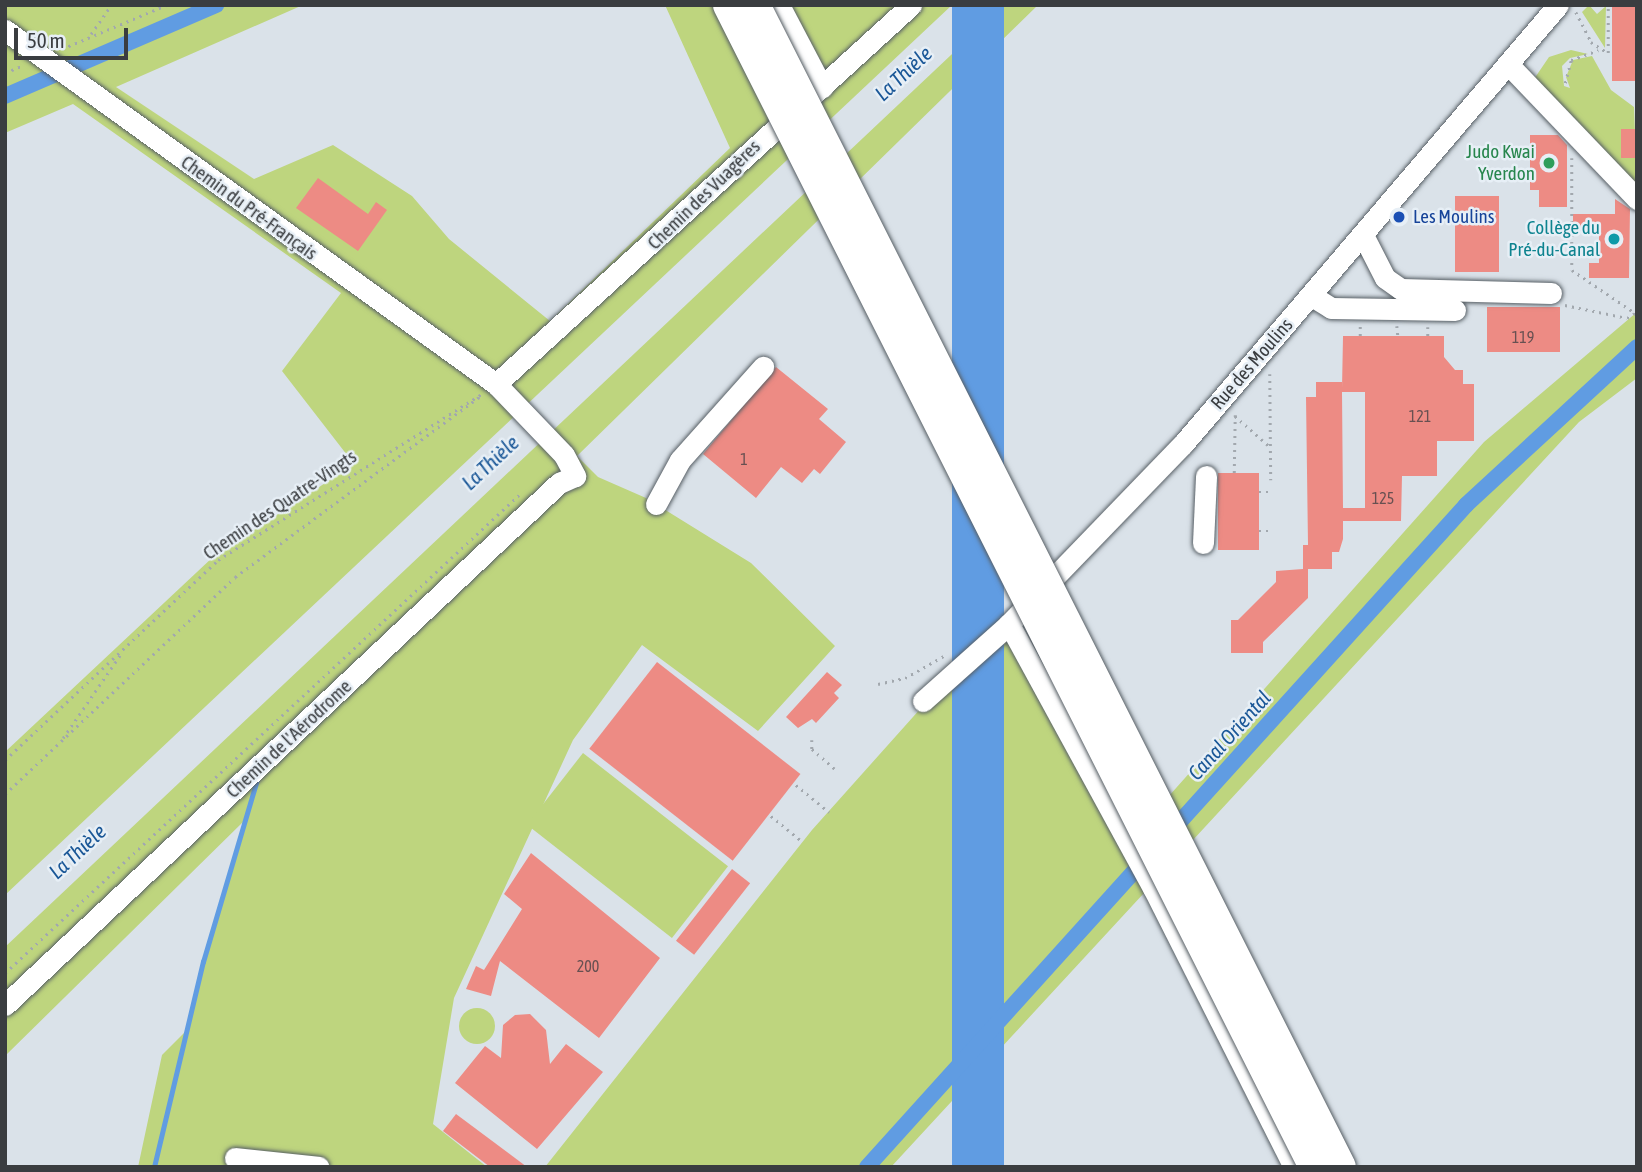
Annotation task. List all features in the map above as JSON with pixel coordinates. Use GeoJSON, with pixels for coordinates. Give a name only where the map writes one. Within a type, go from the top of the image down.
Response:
{"type":"FeatureCollection","features":[{"type":"Feature","properties":{"kind":"highway"},"geometry":{"type":"LineString","coordinates":[[729,5],[1315,1167]]}},
{"type":"Feature","properties":{"kind":"highway"},"geometry":{"type":"LineString","coordinates":[[754,5],[1340,1167]]}},
{"type":"Feature","properties":{"kind":"street"},"geometry":{"type":"LineString","coordinates":[[779,5],[822,87]]}},
{"type":"Feature","properties":{"kind":"street","name":"Chemin des Vuagères"},"geometry":{"type":"LineString","coordinates":[[494,389],[911,5]]}},
{"type":"Feature","properties":{"kind":"street","name":"Rue des Moulins"},"geometry":{"type":"LineString","coordinates":[[923,701],[1009,624],[1183,444],[1508,64],[1567,9]]}},
{"type":"Feature","properties":{"kind":"street","name":"Chemin du Pré-Français"},"geometry":{"type":"LineString","coordinates":[[5,30],[494,389],[564,455],[575,476]]}},
{"type":"Feature","properties":{"kind":"street"},"geometry":{"type":"LineString","coordinates":[[1508,64],[1637,199]]}},
{"type":"Feature","properties":{"kind":"street"},"geometry":{"type":"LineString","coordinates":[[1363,234],[1385,278],[1401,289],[1551,293]]}},
{"type":"Feature","properties":{"kind":"street"},"geometry":{"type":"LineString","coordinates":[[1312,296],[1331,308],[1455,310]]}},
{"type":"Feature","properties":{"kind":"street"},"geometry":{"type":"LineString","coordinates":[[1289,321],[1295,344]]}},
{"type":"Feature","properties":{"kind":"street"},"geometry":{"type":"LineString","coordinates":[[656,504],[680,460],[763,367]]}},
{"type":"Feature","properties":{"kind":"street","name":"Chemin de l'Aérodrome"},"geometry":{"type":"LineString","coordinates":[[5,1005],[559,483],[575,476]]}},
{"type":"Feature","properties":{"kind":"street"},"geometry":{"type":"LineString","coordinates":[[1203,543],[1206,476]]}},
{"type":"Feature","properties":{"kind":"street"},"geometry":{"type":"LineString","coordinates":[[1009,624],[1153,888],[1294,1167]]}},
{"type":"Feature","properties":{"kind":"street"},"geometry":{"type":"LineString","coordinates":[[235,1158],[319,1167]]}},
{"type":"Feature","properties":{"kind":"path"},"geometry":{"type":"LineString","coordinates":[[90,36],[111,5]]}},
{"type":"Feature","properties":{"kind":"path"},"geometry":{"type":"LineString","coordinates":[[42,57],[166,5]]}},
{"type":"Feature","properties":{"kind":"path"},"geometry":{"type":"LineString","coordinates":[[1567,9],[1598,50],[1608,53],[1608,5]]}},
{"type":"Feature","properties":{"kind":"path"},"geometry":{"type":"LineString","coordinates":[[1565,83],[1571,60],[1598,50]]}},
{"type":"Feature","properties":{"kind":"path"},"geometry":{"type":"LineString","coordinates":[[1551,293],[1559,305],[1591,306],[1627,318],[1636,313],[1572,270],[1576,135]]}},
{"type":"Feature","properties":{"kind":"path"},"geometry":{"type":"LineString","coordinates":[[1360,326],[1360,336]]}},
{"type":"Feature","properties":{"kind":"path"},"geometry":{"type":"LineString","coordinates":[[1397,327],[1398,336]]}},
{"type":"Feature","properties":{"kind":"path"},"geometry":{"type":"LineString","coordinates":[[1428,327],[1428,336]]}},
{"type":"Feature","properties":{"kind":"path"},"geometry":{"type":"LineString","coordinates":[[1270,374],[1271,480]]}},
{"type":"Feature","properties":{"kind":"path"},"geometry":{"type":"LineString","coordinates":[[5,794],[235,577],[494,389]]}},
{"type":"Feature","properties":{"kind":"path","name":"Chemin des Quatre-Vingts"},"geometry":{"type":"LineString","coordinates":[[5,760],[218,560],[494,389]]}},
{"type":"Feature","properties":{"kind":"path"},"geometry":{"type":"LineString","coordinates":[[1234,473],[1234,415],[1269,446]]}},
{"type":"Feature","properties":{"kind":"path"},"geometry":{"type":"LineString","coordinates":[[5,973],[402,599],[527,489]]}},
{"type":"Feature","properties":{"kind":"path"},"geometry":{"type":"LineString","coordinates":[[1259,492],[1271,492]]}},
{"type":"Feature","properties":{"kind":"path"},"geometry":{"type":"LineString","coordinates":[[1259,531],[1270,531]]}},
{"type":"Feature","properties":{"kind":"path"},"geometry":{"type":"LineString","coordinates":[[59,743],[125,648]]}},
{"type":"Feature","properties":{"kind":"path"},"geometry":{"type":"LineString","coordinates":[[878,684],[905,678],[952,652]]}},
{"type":"Feature","properties":{"kind":"path"},"geometry":{"type":"LineString","coordinates":[[812,740],[812,749],[835,769]]}},
{"type":"Feature","properties":{"kind":"path"},"geometry":{"type":"LineString","coordinates":[[796,785],[829,812]]}},
{"type":"Feature","properties":{"kind":"path"},"geometry":{"type":"LineString","coordinates":[[771,816],[803,842]]}},
{"type":"Feature","properties":{"kind":"green space"},"geometry":{"type":"Polygon","coordinates":[[[5,5],[303,5],[116,87],[254,179],[333,145],[412,196],[449,239],[550,321],[730,148],[665,5],[952,5],[5,895],[5,752],[213,557],[354,464],[282,371],[341,293],[73,104],[5,133],[5,5]]]}},
{"type":"Feature","properties":{"kind":"green space"},"geometry":{"type":"Polygon","coordinates":[[[1004,5],[1038,5],[577,456],[598,477],[646,498],[751,563],[835,646],[758,731],[642,645],[573,740],[454,998],[433,1124],[487,1167],[138,1167],[162,1055],[186,1031],[243,822],[5,1056],[5,947],[1004,5]]]}},
{"type":"Feature","properties":{"kind":"green space"},"geometry":{"type":"Polygon","coordinates":[[[1589,5],[1597,14],[1606,6],[1605,48],[1582,12],[1589,5]]]}},
{"type":"Feature","properties":{"kind":"green space"},"geometry":{"type":"Polygon","coordinates":[[[1571,50],[1588,54],[1570,58],[1562,66],[1564,86],[1570,88],[1566,77],[1573,60],[1592,56],[1611,90],[1634,107],[1637,186],[1534,79],[1549,57],[1571,50]]]}},
{"type":"Feature","properties":{"kind":"green space"},"geometry":{"type":"Polygon","coordinates":[[[1637,312],[1637,378],[1579,422],[891,1167],[545,1167],[812,830],[921,708],[1009,624],[1128,842],[1484,442],[1637,312]]]}},
{"type":"Feature","properties":{"kind":"green space"},"geometry":{"type":"Polygon","coordinates":[[[583,753],[728,866],[672,938],[527,825],[583,753]]]}},
{"type":"Feature","properties":{"kind":"green space"},"geometry":{"type":"Polygon","coordinates":[[[477,1008],[490,1013],[495,1026],[490,1039],[477,1044],[464,1039],[459,1026],[464,1013],[477,1008]]]}},
{"type":"Feature","properties":{"kind":"water"},"geometry":{"type":"Polygon","coordinates":[[[952,5],[1004,5],[1004,1167],[952,1167],[952,5]]]}},
{"type":"Feature","properties":{"kind":"building"},"geometry":{"type":"Polygon","coordinates":[[[1612,5],[1637,5],[1637,81],[1612,81],[1612,5]]]}},
{"type":"Feature","properties":{"kind":"building"},"geometry":{"type":"Polygon","coordinates":[[[1621,129],[1637,129],[1637,158],[1621,158],[1621,129]]]}},
{"type":"Feature","properties":{"kind":"building","name":"Judo Kwai Yverdon"},"geometry":{"type":"Polygon","coordinates":[[[1530,135],[1558,135],[1567,145],[1567,207],[1539,207],[1539,190],[1530,190],[1530,135]]]}},
{"type":"Feature","properties":{"kind":"building"},"geometry":{"type":"Polygon","coordinates":[[[318,178],[368,214],[376,202],[387,210],[358,251],[296,208],[318,178]]]}},
{"type":"Feature","properties":{"kind":"building"},"geometry":{"type":"Polygon","coordinates":[[[1455,196],[1499,196],[1499,272],[1455,272],[1455,196]]]}},
{"type":"Feature","properties":{"kind":"building","name":"Collège du Pré-du-Canal"},"geometry":{"type":"Polygon","coordinates":[[[1615,199],[1630,209],[1629,278],[1589,278],[1589,263],[1599,263],[1599,231],[1573,231],[1573,214],[1615,214],[1615,199]]]}},
{"type":"Feature","properties":{"kind":"building"},"geometry":{"type":"Polygon","coordinates":[[[1487,307],[1560,307],[1560,352],[1487,352],[1487,307]]]}},
{"type":"Feature","properties":{"kind":"building"},"geometry":{"type":"Polygon","coordinates":[[[1343,336],[1444,336],[1444,357],[1455,370],[1463,370],[1463,384],[1474,384],[1474,441],[1437,441],[1437,476],[1402,476],[1401,521],[1343,521],[1343,539],[1339,552],[1332,552],[1332,569],[1308,569],[1308,598],[1263,642],[1263,653],[1231,653],[1231,620],[1238,620],[1276,582],[1276,571],[1303,569],[1303,545],[1308,545],[1306,397],[1316,397],[1316,382],[1342,382],[1342,388],[1343,336]],[[1342,392],[1343,508],[1365,508],[1365,392],[1342,392]]]}},
{"type":"Feature","properties":{"kind":"building"},"geometry":{"type":"Polygon","coordinates":[[[776,367],[828,409],[819,419],[846,442],[820,474],[814,469],[802,483],[781,467],[756,498],[703,454],[776,367]]]}},
{"type":"Feature","properties":{"kind":"building"},"geometry":{"type":"Polygon","coordinates":[[[1218,473],[1259,473],[1259,550],[1218,550],[1218,473]]]}},
{"type":"Feature","properties":{"kind":"building"},"geometry":{"type":"Polygon","coordinates":[[[657,662],[800,774],[733,861],[589,749],[657,662]]]}},
{"type":"Feature","properties":{"kind":"building"},"geometry":{"type":"Polygon","coordinates":[[[827,672],[842,685],[834,693],[839,698],[816,723],[812,719],[798,728],[786,717],[827,672]]]}},
{"type":"Feature","properties":{"kind":"building"},"geometry":{"type":"Polygon","coordinates":[[[531,853],[660,958],[599,1038],[500,961],[491,996],[466,989],[476,966],[484,970],[522,909],[504,894],[531,853]]]}},
{"type":"Feature","properties":{"kind":"building"},"geometry":{"type":"Polygon","coordinates":[[[732,869],[750,883],[694,955],[676,941],[732,869]]]}},
{"type":"Feature","properties":{"kind":"building"},"geometry":{"type":"Polygon","coordinates":[[[530,1014],[546,1030],[550,1064],[566,1044],[603,1072],[537,1149],[455,1083],[485,1046],[501,1058],[503,1025],[515,1015],[530,1014]]]}},
{"type":"Feature","properties":{"kind":"building"},"geometry":{"type":"Polygon","coordinates":[[[456,1114],[527,1167],[490,1167],[443,1131],[456,1114]]]}},
{"type":"Feature","properties":{"kind":"waterway"},"geometry":{"type":"LineString","coordinates":[[5,96],[216,5]]}},
{"type":"Feature","properties":{"kind":"waterway","name":"Canal Oriental"},"geometry":{"type":"LineString","coordinates":[[1167,836],[1466,505],[1637,347]]}},
{"type":"Feature","properties":{"kind":"waterway"},"geometry":{"type":"LineString","coordinates":[[154,1167],[203,962],[257,780]]}},
{"type":"Feature","properties":{"kind":"waterway","name":"Canal Oriental"},"geometry":{"type":"LineString","coordinates":[[867,1167],[1147,857]]}},
{"type":"Feature","properties":{"kind":"place","name":"Judo Kwai Yverdon"},"geometry":{"type":"Point","coordinates":[1549,163]}},
{"type":"Feature","properties":{"kind":"place","name":"Les Moulins"},"geometry":{"type":"Point","coordinates":[1399,217]}},
{"type":"Feature","properties":{"kind":"place","name":"Collège du Pré-du-Canal"},"geometry":{"type":"Point","coordinates":[1614,239]}},
{"type":"Feature","properties":{"kind":"water label","name":"La Thièle"},"geometry":{"type":"Point","coordinates":[903,73]}},
{"type":"Feature","properties":{"kind":"water label","name":"La Thièle"},"geometry":{"type":"Point","coordinates":[490,462]}},
{"type":"Feature","properties":{"kind":"water label","name":"La Thièle"},"geometry":{"type":"Point","coordinates":[77,851]}}]}
